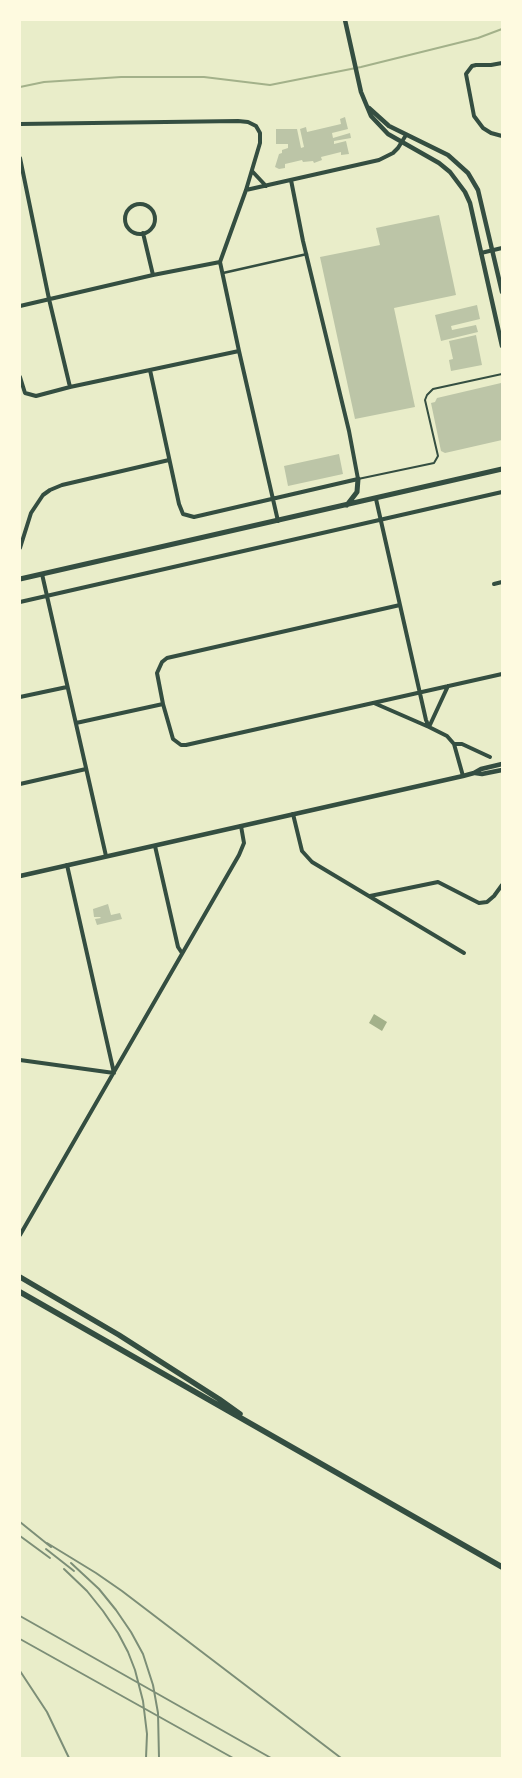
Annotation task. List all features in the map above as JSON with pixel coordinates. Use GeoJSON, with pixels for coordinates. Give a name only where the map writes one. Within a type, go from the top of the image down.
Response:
{"type":"FeatureCollection","features":[{"type":"Feature","properties":{"kind":"main road"},"geometry":{"type":"LineString","coordinates":[[20,579],[502,469]]}},
{"type":"Feature","properties":{"kind":"main road"},"geometry":{"type":"LineString","coordinates":[[346,506],[357,492],[358,479]]}},
{"type":"Feature","properties":{"kind":"main road"},"geometry":{"type":"LineString","coordinates":[[20,1277],[119,1335],[219,1399],[254,1424]]}},
{"type":"Feature","properties":{"kind":"main road"},"geometry":{"type":"LineString","coordinates":[[20,1292],[502,1567]]}},
{"type":"Feature","properties":{"kind":"street"},"geometry":{"type":"LineString","coordinates":[[345,20],[361,92],[375,122],[401,143],[439,164],[458,181],[465,192],[470,203],[502,346]]}},
{"type":"Feature","properties":{"kind":"street"},"geometry":{"type":"LineString","coordinates":[[502,63],[472,66],[466,74],[474,116],[483,128],[491,133],[502,136]]}},
{"type":"Feature","properties":{"kind":"street"},"geometry":{"type":"LineString","coordinates":[[368,108],[389,126],[448,155],[468,173],[478,190],[502,292]]}},
{"type":"Feature","properties":{"kind":"street"},"geometry":{"type":"LineString","coordinates":[[20,124],[238,121],[248,122],[256,126],[260,133],[260,143],[246,190],[220,262],[278,521]]}},
{"type":"Feature","properties":{"kind":"street"},"geometry":{"type":"LineString","coordinates":[[246,190],[379,160],[393,153],[406,135]]}},
{"type":"Feature","properties":{"kind":"street"},"geometry":{"type":"LineString","coordinates":[[20,158],[49,299],[70,387]]}},
{"type":"Feature","properties":{"kind":"street"},"geometry":{"type":"LineString","coordinates":[[252,171],[266,186]]}},
{"type":"Feature","properties":{"kind":"street"},"geometry":{"type":"LineString","coordinates":[[150,370],[179,504],[183,514],[194,517],[358,479],[303,241],[291,180]]}},
{"type":"Feature","properties":{"kind":"street"},"geometry":{"type":"LineString","coordinates":[[136,204],[145,205],[153,213],[155,219],[153,226],[143,233],[132,232],[125,223],[126,212],[136,204]]}},
{"type":"Feature","properties":{"kind":"street"},"geometry":{"type":"LineString","coordinates":[[143,233],[152,275]]}},
{"type":"Feature","properties":{"kind":"street"},"geometry":{"type":"LineString","coordinates":[[481,254],[502,248]]}},
{"type":"Feature","properties":{"kind":"street"},"geometry":{"type":"LineString","coordinates":[[222,273],[307,254]]}},
{"type":"Feature","properties":{"kind":"street"},"geometry":{"type":"LineString","coordinates":[[20,306],[152,275],[220,262]]}},
{"type":"Feature","properties":{"kind":"street"},"geometry":{"type":"LineString","coordinates":[[20,376],[23,388],[30,395],[36,396],[239,351]]}},
{"type":"Feature","properties":{"kind":"street"},"geometry":{"type":"LineString","coordinates":[[20,548],[31,513],[43,495],[50,490],[62,485],[169,460]]}},
{"type":"Feature","properties":{"kind":"street"},"geometry":{"type":"LineString","coordinates":[[20,602],[502,492]]}},
{"type":"Feature","properties":{"kind":"street"},"geometry":{"type":"LineString","coordinates":[[376,499],[429,727]]}},
{"type":"Feature","properties":{"kind":"street"},"geometry":{"type":"LineString","coordinates":[[42,574],[106,856]]}},
{"type":"Feature","properties":{"kind":"street"},"geometry":{"type":"LineString","coordinates":[[494,584],[502,582]]}},
{"type":"Feature","properties":{"kind":"street"},"geometry":{"type":"LineString","coordinates":[[400,605],[168,658],[158,667],[157,673],[173,739],[181,745],[186,745],[502,674]]}},
{"type":"Feature","properties":{"kind":"street"},"geometry":{"type":"LineString","coordinates":[[429,727],[448,686]]}},
{"type":"Feature","properties":{"kind":"street"},"geometry":{"type":"LineString","coordinates":[[20,697],[67,687]]}},
{"type":"Feature","properties":{"kind":"street"},"geometry":{"type":"LineString","coordinates":[[374,702],[447,736],[454,744],[463,776]]}},
{"type":"Feature","properties":{"kind":"street"},"geometry":{"type":"LineString","coordinates":[[76,723],[164,704]]}},
{"type":"Feature","properties":{"kind":"street"},"geometry":{"type":"LineString","coordinates":[[454,744],[462,744],[490,757]]}},
{"type":"Feature","properties":{"kind":"street"},"geometry":{"type":"LineString","coordinates":[[20,876],[463,776],[502,764]]}},
{"type":"Feature","properties":{"kind":"street"},"geometry":{"type":"LineString","coordinates":[[20,784],[86,770]]}},
{"type":"Feature","properties":{"kind":"street"},"geometry":{"type":"LineString","coordinates":[[474,773],[482,774],[502,770]]}},
{"type":"Feature","properties":{"kind":"street"},"geometry":{"type":"LineString","coordinates":[[293,814],[299,844],[306,857],[464,952]]}},
{"type":"Feature","properties":{"kind":"street"},"geometry":{"type":"LineString","coordinates":[[20,1235],[242,849],[244,843],[241,826]]}},
{"type":"Feature","properties":{"kind":"street"},"geometry":{"type":"LineString","coordinates":[[156,846],[178,947],[182,953]]}},
{"type":"Feature","properties":{"kind":"street"},"geometry":{"type":"LineString","coordinates":[[67,865],[114,1073]]}},
{"type":"Feature","properties":{"kind":"street"},"geometry":{"type":"LineString","coordinates":[[370,896],[438,882],[479,903],[487,902],[494,896],[502,884]]}},
{"type":"Feature","properties":{"kind":"street"},"geometry":{"type":"LineString","coordinates":[[20,1060],[114,1073]]}},
{"type":"Feature","properties":{"kind":"lane"},"geometry":{"type":"LineString","coordinates":[[358,479],[431,464],[437,460],[425,400],[426,394],[433,389],[502,374]]}},
{"type":"Feature","properties":{"kind":"shaded area"},"geometry":{"type":"Polygon","coordinates":[[[374,1014],[387,1022],[382,1031],[369,1023],[374,1014]]]}},
{"type":"Feature","properties":{"kind":"building"},"geometry":{"type":"Polygon","coordinates":[[[345,117],[348,129],[332,133],[333,138],[350,133],[351,138],[334,141],[334,144],[346,141],[349,154],[341,155],[341,152],[321,157],[322,160],[314,163],[313,161],[303,162],[302,160],[285,164],[285,168],[279,169],[275,167],[279,154],[282,153],[282,150],[288,148],[288,144],[276,144],[276,129],[297,129],[301,148],[304,147],[300,129],[306,127],[307,132],[341,124],[340,119],[345,117]]]}},
{"type":"Feature","properties":{"kind":"building"},"geometry":{"type":"Polygon","coordinates":[[[439,215],[456,295],[394,308],[415,407],[355,419],[320,257],[380,245],[376,228],[439,215]]]}},
{"type":"Feature","properties":{"kind":"building"},"geometry":{"type":"Polygon","coordinates":[[[477,305],[480,319],[451,326],[452,330],[476,325],[478,332],[441,341],[435,315],[477,305]]]}},
{"type":"Feature","properties":{"kind":"building"},"geometry":{"type":"Polygon","coordinates":[[[476,335],[482,365],[451,371],[449,360],[453,359],[449,341],[476,335]]]}},
{"type":"Feature","properties":{"kind":"building"},"geometry":{"type":"Polygon","coordinates":[[[501,383],[502,440],[445,453],[441,451],[431,403],[435,402],[437,398],[501,383]]]}},
{"type":"Feature","properties":{"kind":"building"},"geometry":{"type":"Polygon","coordinates":[[[339,454],[343,474],[288,486],[284,466],[339,454]]]}},
{"type":"Feature","properties":{"kind":"building"},"geometry":{"type":"Polygon","coordinates":[[[108,904],[111,915],[120,913],[122,919],[97,925],[95,919],[101,918],[94,917],[93,909],[108,904]]]}},
{"type":"Feature","properties":{"kind":"waterway"},"geometry":{"type":"LineString","coordinates":[[20,87],[44,82],[121,77],[204,77],[270,85],[361,67],[478,38],[502,29]]}},
{"type":"Feature","properties":{"kind":"railway"},"geometry":{"type":"LineString","coordinates":[[20,1522],[51,1547]]}},
{"type":"Feature","properties":{"kind":"railway"},"geometry":{"type":"LineString","coordinates":[[20,1536],[50,1558]]}},
{"type":"Feature","properties":{"kind":"railway"},"geometry":{"type":"LineString","coordinates":[[47,1543],[122,1591],[341,1758]]}},
{"type":"Feature","properties":{"kind":"railway"},"geometry":{"type":"LineString","coordinates":[[46,1549],[74,1571]]}},
{"type":"Feature","properties":{"kind":"railway"},"geometry":{"type":"LineString","coordinates":[[71,1563],[99,1589],[116,1610],[143,1654],[153,1685],[158,1713],[159,1758]]}},
{"type":"Feature","properties":{"kind":"railway"},"geometry":{"type":"LineString","coordinates":[[64,1569],[87,1591],[103,1611],[128,1652],[143,1701],[147,1734],[146,1758]]}},
{"type":"Feature","properties":{"kind":"railway"},"geometry":{"type":"LineString","coordinates":[[20,1616],[271,1758]]}},
{"type":"Feature","properties":{"kind":"railway"},"geometry":{"type":"LineString","coordinates":[[20,1639],[233,1758]]}},
{"type":"Feature","properties":{"kind":"railway"},"geometry":{"type":"LineString","coordinates":[[20,1671],[47,1712],[69,1758]]}}]}
